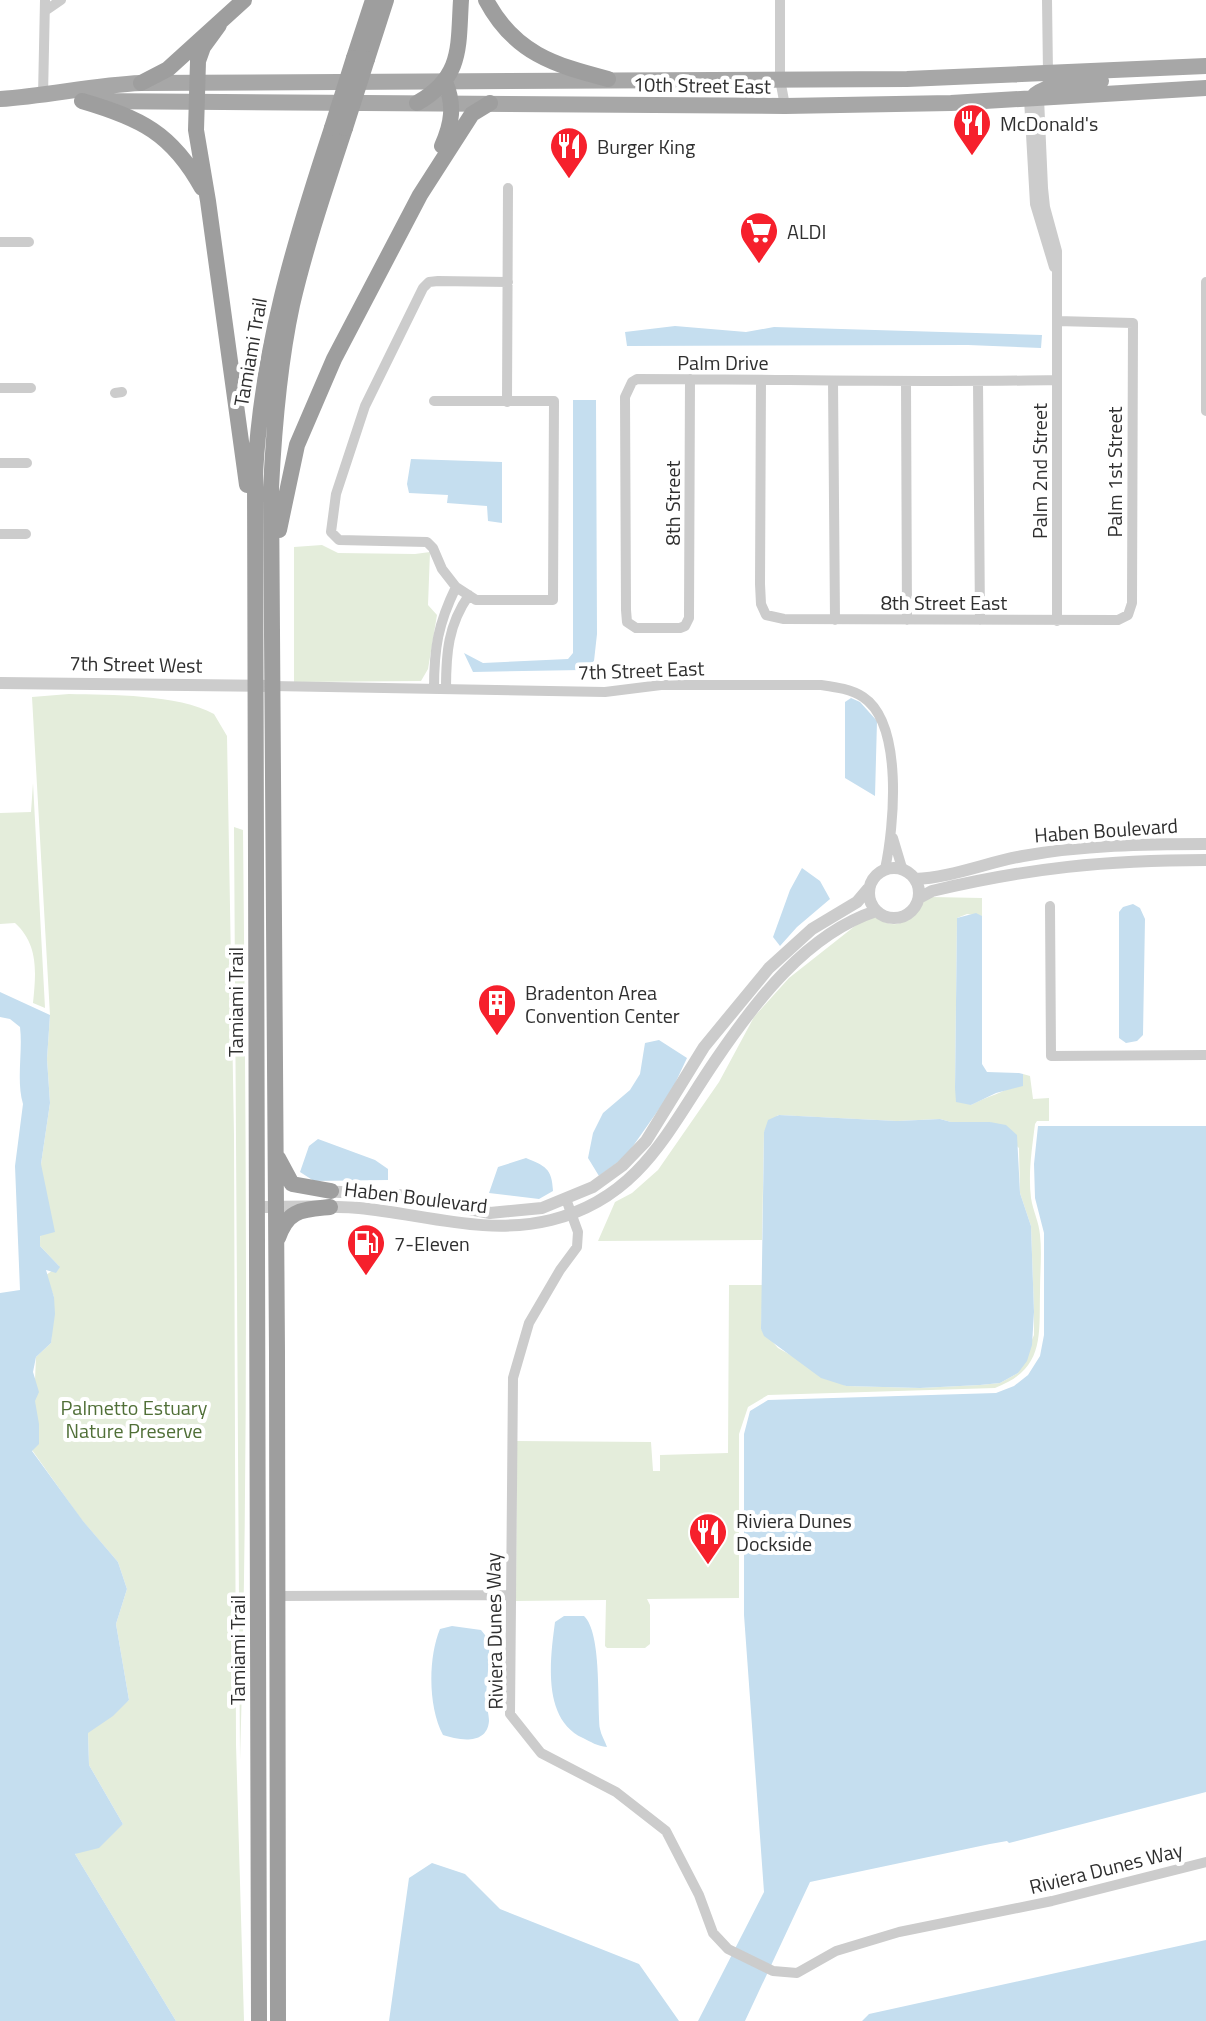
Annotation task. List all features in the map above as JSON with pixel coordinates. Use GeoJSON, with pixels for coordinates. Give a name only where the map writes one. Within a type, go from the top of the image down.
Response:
{"type":"FeatureCollection","features":[{"type":"Feature","properties":{"kind":"highway"},"geometry":{"type":"LineString","coordinates":[[141,83],[168,69],[244,0]]}},
{"type":"Feature","properties":{"kind":"highway","name":"Tamiami Trail"},"geometry":{"type":"LineString","coordinates":[[361,58],[373,0]]}},
{"type":"Feature","properties":{"kind":"highway","name":"Tamiami Trail"},"geometry":{"type":"LineString","coordinates":[[259,2021],[253,530],[256,441],[266,364],[287,266],[361,58],[386,0]]}},
{"type":"Feature","properties":{"kind":"highway"},"geometry":{"type":"LineString","coordinates":[[417,103],[445,82],[457,58],[461,0]]}},
{"type":"Feature","properties":{"kind":"highway"},"geometry":{"type":"LineString","coordinates":[[486,0],[503,27],[540,57],[562,67],[608,79]]}},
{"type":"Feature","properties":{"kind":"highway"},"geometry":{"type":"LineString","coordinates":[[219,25],[203,47],[198,61],[196,130],[253,530]]}},
{"type":"Feature","properties":{"kind":"highway"},"geometry":{"type":"LineString","coordinates":[[272,571],[287,480],[297,445],[334,359],[420,195],[452,122],[445,82]]}},
{"type":"Feature","properties":{"kind":"highway"},"geometry":{"type":"LineString","coordinates":[[82,101],[131,117],[163,136],[182,156],[208,201]]}},
{"type":"Feature","properties":{"kind":"highway"},"geometry":{"type":"LineString","coordinates":[[420,195],[472,114],[490,103]]}},
{"type":"Feature","properties":{"kind":"highway","name":"Tamiami Trail"},"geometry":{"type":"LineString","coordinates":[[278,2021],[273,454],[285,338],[338,128]]}},
{"type":"Feature","properties":{"kind":"highway"},"geometry":{"type":"LineString","coordinates":[[274,1145],[280,1166],[292,1184],[330,1199]]}},
{"type":"Feature","properties":{"kind":"highway"},"geometry":{"type":"LineString","coordinates":[[275,1247],[288,1218],[330,1199]]}},
{"type":"Feature","properties":{"kind":"main road","name":"10th Street East"},"geometry":{"type":"LineString","coordinates":[[43,96],[141,83],[974,77],[1206,67]]}},
{"type":"Feature","properties":{"kind":"main road"},"geometry":{"type":"LineString","coordinates":[[1034,98],[1044,88],[1059,84],[1170,76],[1206,67]]}},
{"type":"Feature","properties":{"kind":"main road"},"geometry":{"type":"LineString","coordinates":[[951,103],[1025,87],[1040,81],[1048,73]]}},
{"type":"Feature","properties":{"kind":"main road","name":"10th Street East"},"geometry":{"type":"LineString","coordinates":[[43,96],[82,101],[785,106],[951,103],[1206,88]]}},
{"type":"Feature","properties":{"kind":"main road"},"geometry":{"type":"LineString","coordinates":[[0,99],[43,96]]}},
{"type":"Feature","properties":{"kind":"street"},"geometry":{"type":"LineString","coordinates":[[43,96],[45,6],[61,0]]}},
{"type":"Feature","properties":{"kind":"street"},"geometry":{"type":"LineString","coordinates":[[780,0],[780,79],[785,106]]}},
{"type":"Feature","properties":{"kind":"street"},"geometry":{"type":"LineString","coordinates":[[1047,0],[1048,73]]}},
{"type":"Feature","properties":{"kind":"street","name":"Palm 2nd Street"},"geometry":{"type":"LineString","coordinates":[[1034,98],[1035,204],[1058,285],[1057,621]]}},
{"type":"Feature","properties":{"kind":"street"},"geometry":{"type":"LineString","coordinates":[[507,402],[508,188]]}},
{"type":"Feature","properties":{"kind":"street"},"geometry":{"type":"LineString","coordinates":[[0,242],[29,242]]}},
{"type":"Feature","properties":{"kind":"street"},"geometry":{"type":"LineString","coordinates":[[434,401],[554,401],[553,600],[476,600],[456,587],[427,542],[339,540],[331,532],[336,494],[365,406],[423,288],[429,282],[438,281],[508,282]]}},
{"type":"Feature","properties":{"kind":"street"},"geometry":{"type":"LineString","coordinates":[[1206,282],[1206,411]]}},
{"type":"Feature","properties":{"kind":"street","name":"Palm 1st Street"},"geometry":{"type":"LineString","coordinates":[[1057,321],[1133,323],[1132,603],[1128,615],[1123,618]]}},
{"type":"Feature","properties":{"kind":"street","name":"Palm Drive"},"geometry":{"type":"LineString","coordinates":[[685,626],[636,628],[627,622],[626,390],[629,383],[637,379],[1057,380]]}},
{"type":"Feature","properties":{"kind":"street","name":"8th Street"},"geometry":{"type":"LineString","coordinates":[[685,626],[690,602],[690,379]]}},
{"type":"Feature","properties":{"kind":"street","name":"8th Street East"},"geometry":{"type":"LineString","coordinates":[[761,380],[760,594],[766,615],[784,619],[835,620],[1112,621],[1123,618]]}},
{"type":"Feature","properties":{"kind":"street"},"geometry":{"type":"LineString","coordinates":[[833,381],[835,620]]}},
{"type":"Feature","properties":{"kind":"street"},"geometry":{"type":"LineString","coordinates":[[906,382],[907,620]]}},
{"type":"Feature","properties":{"kind":"street"},"geometry":{"type":"LineString","coordinates":[[978,382],[980,620]]}},
{"type":"Feature","properties":{"kind":"street"},"geometry":{"type":"LineString","coordinates":[[0,388],[31,388]]}},
{"type":"Feature","properties":{"kind":"street"},"geometry":{"type":"LineString","coordinates":[[0,463],[27,463]]}},
{"type":"Feature","properties":{"kind":"street"},"geometry":{"type":"LineString","coordinates":[[0,534],[26,534]]}},
{"type":"Feature","properties":{"kind":"street"},"geometry":{"type":"LineString","coordinates":[[440,689],[456,587]]}},
{"type":"Feature","properties":{"kind":"street"},"geometry":{"type":"LineString","coordinates":[[440,689],[434,649],[450,615],[469,595]]}},
{"type":"Feature","properties":{"kind":"street"},"geometry":{"type":"LineString","coordinates":[[434,649],[446,650]]}},
{"type":"Feature","properties":{"kind":"street","name":"7th Street West"},"geometry":{"type":"LineString","coordinates":[[0,683],[272,686]]}},
{"type":"Feature","properties":{"kind":"street","name":"7th Street East"},"geometry":{"type":"LineString","coordinates":[[272,686],[605,692],[661,685],[821,685],[841,688],[863,697],[885,724],[891,746],[892,836],[885,869]]}},
{"type":"Feature","properties":{"kind":"street","name":"7th Street East"},"geometry":{"type":"LineString","coordinates":[[892,836],[902,868]]}},
{"type":"Feature","properties":{"kind":"street","name":"Haben Boulevard"},"geometry":{"type":"LineString","coordinates":[[915,879],[929,879],[978,865],[1066,849],[1206,844]]}},
{"type":"Feature","properties":{"kind":"street","name":"Haben Boulevard"},"geometry":{"type":"LineString","coordinates":[[919,898],[946,887],[1037,869],[1116,861],[1206,860]]}},
{"type":"Feature","properties":{"kind":"street"},"geometry":{"type":"LineString","coordinates":[[902,868],[915,879],[919,898],[912,911],[905,916],[890,918],[876,911],[868,897],[868,889],[874,876],[885,869],[902,868]]}},
{"type":"Feature","properties":{"kind":"street","name":"Haben Boulevard"},"geometry":{"type":"LineString","coordinates":[[256,1200],[398,1195],[490,1213],[542,1208],[604,1180],[638,1150],[658,1124],[704,1047],[750,989],[786,950],[812,929],[857,902],[868,889]]}},
{"type":"Feature","properties":{"kind":"street"},"geometry":{"type":"LineString","coordinates":[[1050,906],[1051,1056],[1206,1055]]}},
{"type":"Feature","properties":{"kind":"street","name":"Haben Boulevard"},"geometry":{"type":"LineString","coordinates":[[330,1199],[384,1211],[490,1227],[533,1224],[569,1214],[604,1198],[640,1170],[666,1140],[714,1061],[753,1008],[794,964],[853,918],[876,911]]}},
{"type":"Feature","properties":{"kind":"street"},"geometry":{"type":"LineString","coordinates":[[704,1047],[714,1061]]}},
{"type":"Feature","properties":{"kind":"street"},"geometry":{"type":"LineString","coordinates":[[566,1199],[569,1214]]}},
{"type":"Feature","properties":{"kind":"street","name":"Riviera Dunes Way"},"geometry":{"type":"LineString","coordinates":[[569,1214],[578,1232],[577,1247],[529,1323],[513,1378],[510,1714],[541,1753],[616,1792],[666,1831],[699,1895],[713,1933],[728,1949],[773,1971],[797,1973],[836,1951],[899,1932],[1052,1901],[1206,1862]]}},
{"type":"Feature","properties":{"kind":"street"},"geometry":{"type":"LineString","coordinates":[[276,1596],[510,1595]]}},
{"type":"Feature","properties":{"kind":"street"},"geometry":{"type":"LineString","coordinates":[[258,1890],[277,1890]]}},
{"type":"Feature","properties":{"kind":"green space"},"geometry":{"type":"Polygon","coordinates":[[[322,545],[338,553],[430,552],[428,605],[437,615],[428,669],[421,681],[294,682],[294,547],[322,545]]]}},
{"type":"Feature","properties":{"kind":"green space","name":"Palmetto Estuary Nature Preserve"},"geometry":{"type":"Polygon","coordinates":[[[69,694],[163,699],[199,707],[214,714],[227,736],[234,1135],[236,1744],[244,2021],[176,2021],[75,1854],[123,1824],[89,1765],[88,1732],[129,1700],[116,1624],[127,1589],[118,1562],[81,1519],[32,1450],[36,1357],[51,1343],[54,1297],[46,1275],[59,1266],[40,1246],[41,1164],[50,1103],[47,1059],[50,1015],[32,697],[69,694]]]}},
{"type":"Feature","properties":{"kind":"green space"},"geometry":{"type":"Polygon","coordinates":[[[33,783],[45,1008],[33,1003],[35,970],[28,941],[15,923],[0,924],[0,813],[31,812],[33,783]]]}},
{"type":"Feature","properties":{"kind":"green space"},"geometry":{"type":"Polygon","coordinates":[[[234,827],[243,830],[245,1063],[246,1412],[240,1761],[234,827]]]}},
{"type":"Feature","properties":{"kind":"green space"},"geometry":{"type":"Polygon","coordinates":[[[931,897],[982,898],[982,916],[967,914],[957,918],[955,1087],[971,1105],[1011,1087],[1023,1079],[1023,1074],[1030,1076],[1033,1099],[1049,1098],[1049,1121],[1037,1121],[1035,1124],[1031,1161],[1031,1198],[1039,1230],[1041,1256],[1039,1336],[1031,1361],[1011,1380],[995,1388],[768,1395],[748,1407],[739,1434],[739,1598],[647,1599],[650,1605],[650,1644],[645,1648],[607,1648],[606,1600],[516,1601],[517,1441],[651,1442],[653,1471],[660,1471],[660,1455],[728,1453],[729,1285],[763,1285],[761,1329],[778,1348],[846,1386],[920,1388],[980,1385],[1000,1383],[1018,1373],[1034,1335],[1031,1226],[1020,1193],[1019,1148],[990,1122],[778,1115],[764,1132],[762,1240],[598,1241],[615,1202],[632,1193],[658,1170],[719,1082],[754,1017],[789,978],[860,922],[875,917],[886,923],[902,923],[931,897]]]}},
{"type":"Feature","properties":{"kind":"water"},"geometry":{"type":"Polygon","coordinates":[[[675,326],[746,332],[774,327],[1042,335],[1041,348],[968,345],[627,346],[625,332],[675,326]]]}},
{"type":"Feature","properties":{"kind":"water"},"geometry":{"type":"Polygon","coordinates":[[[573,400],[596,400],[597,634],[594,661],[582,670],[473,672],[464,653],[483,663],[568,659],[573,653],[573,400]]]}},
{"type":"Feature","properties":{"kind":"water"},"geometry":{"type":"Polygon","coordinates":[[[411,459],[502,462],[502,523],[488,521],[487,506],[447,503],[448,495],[409,493],[407,484],[411,459]]]}},
{"type":"Feature","properties":{"kind":"water"},"geometry":{"type":"Polygon","coordinates":[[[851,698],[860,702],[877,721],[875,796],[845,778],[845,702],[851,698]]]}},
{"type":"Feature","properties":{"kind":"water"},"geometry":{"type":"Polygon","coordinates":[[[802,868],[820,881],[830,899],[780,946],[773,937],[790,890],[802,868]]]}},
{"type":"Feature","properties":{"kind":"water"},"geometry":{"type":"Polygon","coordinates":[[[1133,904],[1140,908],[1145,919],[1143,1035],[1137,1041],[1126,1043],[1119,1038],[1119,912],[1133,904]]]}},
{"type":"Feature","properties":{"kind":"water"},"geometry":{"type":"Polygon","coordinates":[[[976,913],[982,916],[982,1064],[987,1072],[1023,1074],[1023,1086],[996,1093],[971,1105],[956,1102],[957,918],[976,913]]]}},
{"type":"Feature","properties":{"kind":"water"},"geometry":{"type":"Polygon","coordinates":[[[0,992],[50,1015],[47,1059],[50,1103],[41,1164],[55,1232],[40,1236],[40,1246],[60,1267],[56,1273],[46,1270],[54,1297],[55,1314],[51,1343],[36,1357],[33,1372],[39,1392],[35,1401],[39,1444],[32,1451],[83,1521],[118,1562],[127,1589],[116,1624],[129,1700],[113,1716],[88,1733],[89,1765],[123,1824],[99,1848],[75,1854],[176,2021],[0,2021],[0,1293],[20,1290],[15,1166],[23,1104],[20,1027],[10,1019],[0,1017],[0,992]]]}},
{"type":"Feature","properties":{"kind":"water"},"geometry":{"type":"Polygon","coordinates":[[[659,1040],[687,1058],[671,1092],[626,1156],[599,1176],[588,1158],[593,1133],[603,1113],[630,1090],[640,1074],[645,1043],[659,1040]]]}},
{"type":"Feature","properties":{"kind":"water"},"geometry":{"type":"Polygon","coordinates":[[[779,1115],[990,1122],[1006,1125],[1017,1135],[1020,1193],[1031,1226],[1034,1312],[1032,1345],[1027,1361],[1018,1373],[1000,1383],[980,1385],[920,1388],[846,1386],[821,1378],[764,1336],[761,1329],[764,1132],[768,1120],[779,1115]]]}},
{"type":"Feature","properties":{"kind":"water"},"geometry":{"type":"Polygon","coordinates":[[[1038,1126],[1206,1126],[1206,1792],[1009,1843],[990,1844],[810,1882],[745,2021],[698,2021],[764,1892],[744,1615],[744,1434],[750,1411],[768,1400],[996,1393],[1014,1386],[1028,1375],[1040,1356],[1044,1335],[1044,1233],[1035,1198],[1034,1164],[1038,1126]]]}},
{"type":"Feature","properties":{"kind":"water"},"geometry":{"type":"Polygon","coordinates":[[[318,1139],[375,1160],[388,1169],[388,1180],[314,1181],[300,1172],[309,1146],[318,1139]]]}},
{"type":"Feature","properties":{"kind":"water"},"geometry":{"type":"Polygon","coordinates":[[[526,1158],[546,1169],[553,1191],[539,1199],[489,1193],[498,1167],[526,1158]]]}},
{"type":"Feature","properties":{"kind":"water"},"geometry":{"type":"Polygon","coordinates":[[[564,1616],[584,1616],[594,1637],[600,1729],[607,1747],[591,1742],[570,1729],[555,1703],[551,1670],[553,1637],[555,1622],[564,1616]]]}},
{"type":"Feature","properties":{"kind":"water"},"geometry":{"type":"Polygon","coordinates":[[[452,1626],[481,1630],[489,1640],[486,1696],[489,1721],[487,1729],[478,1738],[443,1735],[438,1724],[432,1697],[433,1654],[440,1629],[452,1626]]]}},
{"type":"Feature","properties":{"kind":"water"},"geometry":{"type":"Polygon","coordinates":[[[432,1863],[465,1874],[500,1909],[639,1964],[679,2021],[389,2021],[409,1878],[432,1863]]]}},
{"type":"Feature","properties":{"kind":"water"},"geometry":{"type":"Polygon","coordinates":[[[1206,1940],[1206,2021],[862,2021],[869,2014],[1206,1940]]]}},
{"type":"Feature","properties":{"kind":"place","name":"McDonald's"},"geometry":{"type":"Point","coordinates":[972,157]}},
{"type":"Feature","properties":{"kind":"place","name":"Burger King"},"geometry":{"type":"Point","coordinates":[569,180]}},
{"type":"Feature","properties":{"kind":"place","name":"ALDI"},"geometry":{"type":"Point","coordinates":[759,265]}},
{"type":"Feature","properties":{"kind":"place","name":"Bradenton Area Convention Center"},"geometry":{"type":"Point","coordinates":[497,1037]}},
{"type":"Feature","properties":{"kind":"place","name":"7-Eleven"},"geometry":{"type":"Point","coordinates":[366,1277]}},
{"type":"Feature","properties":{"kind":"place","name":"Riviera Dunes Dockside"},"geometry":{"type":"Point","coordinates":[708,1566]}}]}
